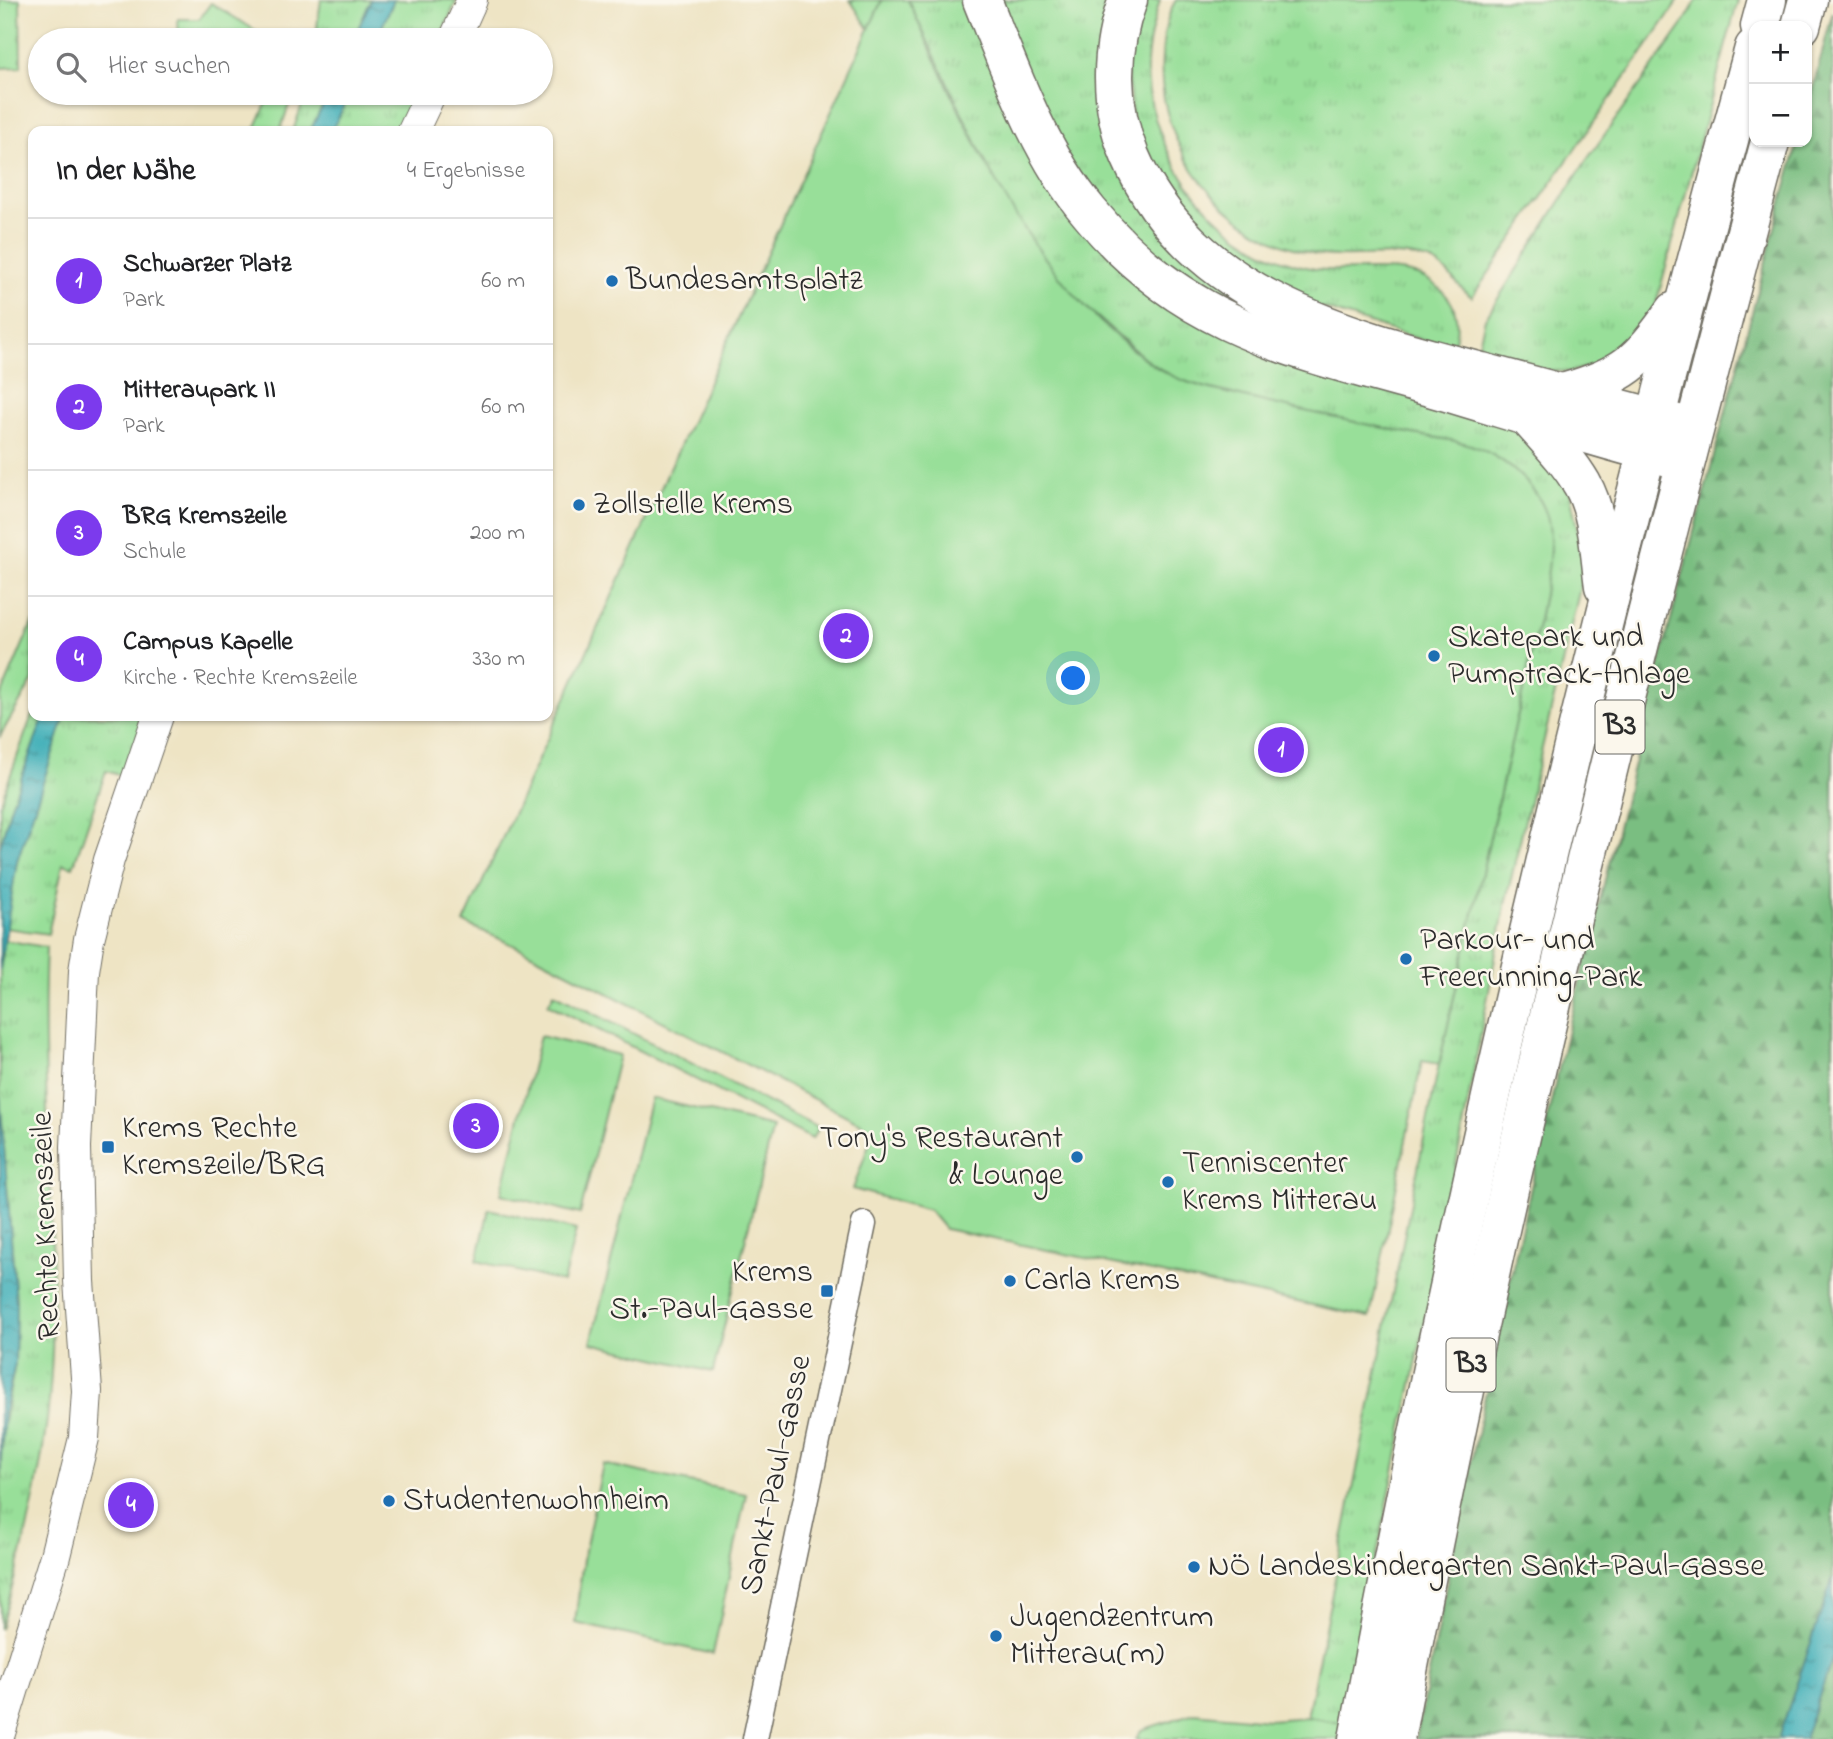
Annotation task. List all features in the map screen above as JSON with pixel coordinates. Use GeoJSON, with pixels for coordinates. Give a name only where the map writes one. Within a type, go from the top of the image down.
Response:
{"type":"FeatureCollection","features":[{"type":"Feature","properties":{"kind":"highway"},"geometry":{"type":"LineString","coordinates":[[982,0],[1028,109],[1056,164],[1087,211],[1122,250],[1158,281],[1208,314],[1256,336],[1526,415],[1650,435],[1689,445]]}},
{"type":"Feature","properties":{"kind":"highway"},"geometry":{"type":"LineString","coordinates":[[1128,0],[1114,56],[1114,94],[1123,139],[1140,178],[1159,207],[1206,258],[1247,287],[1323,326],[1369,343],[1563,393],[1650,435]]}},
{"type":"Feature","properties":{"kind":"highway","name":"B3"},"geometry":{"type":"LineString","coordinates":[[1358,1739],[1508,1019],[1606,605],[1686,295],[1749,66]]}},
{"type":"Feature","properties":{"kind":"highway","name":"B3"},"geometry":{"type":"LineString","coordinates":[[1395,1739],[1503,1220],[1689,445],[1769,147]]}},
{"type":"Feature","properties":{"kind":"highway"},"geometry":{"type":"LineString","coordinates":[[1563,393],[1617,374],[1635,362],[1686,295]]}},
{"type":"Feature","properties":{"kind":"highway"},"geometry":{"type":"LineString","coordinates":[[1526,415],[1560,453],[1583,485],[1597,529],[1606,605]]}},
{"type":"Feature","properties":{"kind":"street"},"geometry":{"type":"LineString","coordinates":[[459,28],[472,0]]}},
{"type":"Feature","properties":{"kind":"street"},"geometry":{"type":"LineString","coordinates":[[415,126],[425,105]]}},
{"type":"Feature","properties":{"kind":"street","name":"Rechte Kremszeile"},"geometry":{"type":"LineString","coordinates":[[0,1733],[55,1556],[84,1437],[87,1391],[79,1281],[76,1147],[85,971],[89,939],[109,860],[156,721]]}},
{"type":"Feature","properties":{"kind":"street","name":"Sankt-Paul-Gasse"},"geometry":{"type":"LineString","coordinates":[[755,1739],[864,1224]]}},
{"type":"Feature","properties":{"kind":"green space"},"geometry":{"type":"Polygon","coordinates":[[[0,0],[20,0],[21,67],[0,68],[0,0]]]}},
{"type":"Feature","properties":{"kind":"green space"},"geometry":{"type":"Polygon","coordinates":[[[321,0],[371,0],[358,28],[317,28],[321,0]]]}},
{"type":"Feature","properties":{"kind":"green space"},"geometry":{"type":"Polygon","coordinates":[[[394,0],[457,0],[444,28],[381,28],[394,0]]]}},
{"type":"Feature","properties":{"kind":"green space"},"geometry":{"type":"Polygon","coordinates":[[[850,0],[882,0],[869,29],[850,0]]]}},
{"type":"Feature","properties":{"kind":"green space"},"geometry":{"type":"Polygon","coordinates":[[[882,0],[908,0],[979,150],[1005,198],[1035,244],[1068,287],[1106,327],[1149,362],[1172,376],[1209,388],[1330,417],[1473,446],[1514,470],[1533,490],[1546,513],[1550,548],[1540,615],[1439,1064],[1422,1061],[1370,1317],[945,1229],[929,1210],[853,1189],[874,1130],[522,949],[464,923],[882,0]]]}},
{"type":"Feature","properties":{"kind":"green space"},"geometry":{"type":"Polygon","coordinates":[[[908,0],[970,0],[1113,259],[1499,422],[1524,436],[1570,493],[1585,567],[1506,900],[1440,1249],[1342,1723],[1307,1717],[1439,1064],[1540,615],[1550,551],[1300,411],[1182,382],[1149,362],[1079,301],[1035,250],[994,180],[908,0]]]}},
{"type":"Feature","properties":{"kind":"green space"},"geometry":{"type":"Polygon","coordinates":[[[995,0],[1113,0],[1127,184],[1346,354],[1165,272],[1065,158],[995,0]]]}},
{"type":"Feature","properties":{"kind":"green space"},"geometry":{"type":"Polygon","coordinates":[[[1141,0],[1160,0],[1148,54],[1147,73],[1152,107],[1178,171],[1199,199],[1223,224],[1251,245],[1282,260],[1315,269],[1402,271],[1426,279],[1444,293],[1454,309],[1457,328],[1453,350],[1285,296],[1187,225],[1134,136],[1126,57],[1141,0]]]}},
{"type":"Feature","properties":{"kind":"green space"},"geometry":{"type":"Polygon","coordinates":[[[1176,0],[1679,0],[1472,297],[1447,272],[1428,260],[1401,255],[1316,254],[1283,244],[1253,229],[1226,208],[1203,183],[1184,155],[1170,124],[1163,91],[1162,57],[1166,27],[1176,0]]]}},
{"type":"Feature","properties":{"kind":"green space"},"geometry":{"type":"Polygon","coordinates":[[[1697,0],[1738,0],[1654,311],[1625,356],[1570,372],[1543,370],[1476,356],[1485,319],[1586,161],[1682,26],[1697,0]]]}},
{"type":"Feature","properties":{"kind":"green space"},"geometry":{"type":"Polygon","coordinates":[[[211,3],[252,28],[178,28],[178,19],[199,19],[211,3]]]}},
{"type":"Feature","properties":{"kind":"green space"},"geometry":{"type":"Polygon","coordinates":[[[1833,12],[1833,1578],[1778,1739],[1416,1739],[1509,1286],[1587,951],[1690,546],[1797,147],[1812,147],[1812,90],[1833,12]]]}},
{"type":"Feature","properties":{"kind":"green space"},"geometry":{"type":"Polygon","coordinates":[[[266,105],[289,105],[282,126],[256,126],[266,105]]]}},
{"type":"Feature","properties":{"kind":"green space"},"geometry":{"type":"Polygon","coordinates":[[[302,105],[323,105],[312,126],[295,126],[302,105]]]}},
{"type":"Feature","properties":{"kind":"green space"},"geometry":{"type":"Polygon","coordinates":[[[344,105],[411,105],[401,126],[334,126],[344,105]]]}},
{"type":"Feature","properties":{"kind":"green space"},"geometry":{"type":"Polygon","coordinates":[[[28,633],[28,688],[0,736],[0,698],[28,633]]]}},
{"type":"Feature","properties":{"kind":"green space"},"geometry":{"type":"Polygon","coordinates":[[[30,721],[42,721],[10,809],[0,848],[0,805],[30,721]]]}},
{"type":"Feature","properties":{"kind":"green space"},"geometry":{"type":"Polygon","coordinates":[[[63,721],[144,721],[125,777],[106,771],[73,867],[63,864],[48,934],[5,928],[17,861],[63,721]]]}},
{"type":"Feature","properties":{"kind":"green space"},"geometry":{"type":"Polygon","coordinates":[[[3,940],[46,947],[45,1060],[53,1288],[49,1402],[41,1459],[24,1545],[0,1629],[1,1437],[15,1364],[16,1302],[0,1096],[0,970],[3,940]]]}},
{"type":"Feature","properties":{"kind":"green space"},"geometry":{"type":"Polygon","coordinates":[[[554,993],[818,1128],[812,1139],[548,1004],[554,993]]]}},
{"type":"Feature","properties":{"kind":"green space"},"geometry":{"type":"Polygon","coordinates":[[[540,1036],[619,1055],[580,1214],[501,1194],[540,1036]]]}},
{"type":"Feature","properties":{"kind":"green space"},"geometry":{"type":"Polygon","coordinates":[[[651,1098],[773,1127],[713,1372],[591,1343],[651,1098]]]}},
{"type":"Feature","properties":{"kind":"green space"},"geometry":{"type":"Polygon","coordinates":[[[489,1209],[576,1230],[563,1282],[477,1261],[489,1209]]]}},
{"type":"Feature","properties":{"kind":"green space"},"geometry":{"type":"Polygon","coordinates":[[[603,1464],[746,1494],[713,1654],[575,1623],[583,1560],[603,1464]]]}},
{"type":"Feature","properties":{"kind":"green space"},"geometry":{"type":"Polygon","coordinates":[[[1833,1657],[1833,1739],[1804,1739],[1833,1657]]]}},
{"type":"Feature","properties":{"kind":"green space"},"geometry":{"type":"Polygon","coordinates":[[[1194,1713],[1269,1720],[1307,1717],[1342,1723],[1339,1739],[1136,1739],[1141,1730],[1194,1713]]]}},
{"type":"Feature","properties":{"kind":"water"},"geometry":{"type":"Polygon","coordinates":[[[371,0],[394,0],[381,28],[358,28],[371,0]]]}},
{"type":"Feature","properties":{"kind":"water"},"geometry":{"type":"Polygon","coordinates":[[[323,105],[344,105],[334,126],[312,126],[323,105]]]}},
{"type":"Feature","properties":{"kind":"water"},"geometry":{"type":"Polygon","coordinates":[[[42,721],[63,721],[17,861],[0,970],[0,848],[10,809],[42,721]]]}},
{"type":"Feature","properties":{"kind":"water"},"geometry":{"type":"Polygon","coordinates":[[[0,1096],[16,1302],[15,1364],[4,1412],[0,1474],[0,1096]]]}},
{"type":"Feature","properties":{"kind":"water"},"geometry":{"type":"Polygon","coordinates":[[[1833,1578],[1833,1657],[1804,1739],[1778,1739],[1833,1578]]]}},
{"type":"Feature","properties":{"kind":"place","name":"Bundesamtsplatz"},"geometry":{"type":"Point","coordinates":[612,281]}},
{"type":"Feature","properties":{"kind":"place","name":"Zollstelle Krems"},"geometry":{"type":"Point","coordinates":[579,505]}},
{"type":"Feature","properties":{"kind":"place","name":"Mitteraupark II"},"geometry":{"type":"Point","coordinates":[846,636]}},
{"type":"Feature","properties":{"kind":"place","name":"Skatepark und Pumptrack-Anlage"},"geometry":{"type":"Point","coordinates":[1434,656]}},
{"type":"Feature","properties":{"kind":"place","name":"Schwarzer Platz"},"geometry":{"type":"Point","coordinates":[1281,750]}},
{"type":"Feature","properties":{"kind":"place","name":"Parkour- und Freerunning-Park"},"geometry":{"type":"Point","coordinates":[1406,959]}},
{"type":"Feature","properties":{"kind":"place","name":"BRG Kremszeile"},"geometry":{"type":"Point","coordinates":[476,1126]}},
{"type":"Feature","properties":{"kind":"place","name":"Krems Rechte Kremszeile/BRG"},"geometry":{"type":"Point","coordinates":[108,1147]}},
{"type":"Feature","properties":{"kind":"place","name":"Tony's Restaurant & Lounge"},"geometry":{"type":"Point","coordinates":[1077,1157]}},
{"type":"Feature","properties":{"kind":"place","name":"Tenniscenter Krems Mitterau"},"geometry":{"type":"Point","coordinates":[1168,1182]}},
{"type":"Feature","properties":{"kind":"place","name":"Carla Krems"},"geometry":{"type":"Point","coordinates":[1010,1281]}},
{"type":"Feature","properties":{"kind":"place","name":"Krems St.-Paul-Gasse"},"geometry":{"type":"Point","coordinates":[827,1291]}},
{"type":"Feature","properties":{"kind":"place","name":"Studentenwohnheim"},"geometry":{"type":"Point","coordinates":[389,1501]}},
{"type":"Feature","properties":{"kind":"place","name":"Campus Kapelle"},"geometry":{"type":"Point","coordinates":[131,1505]}},
{"type":"Feature","properties":{"kind":"place","name":"NÖ Landeskindergarten Sankt-Paul-Gasse"},"geometry":{"type":"Point","coordinates":[1194,1567]}},
{"type":"Feature","properties":{"kind":"place","name":"Jugendzentrum Mitterau(m)"},"geometry":{"type":"Point","coordinates":[996,1636]}}]}
